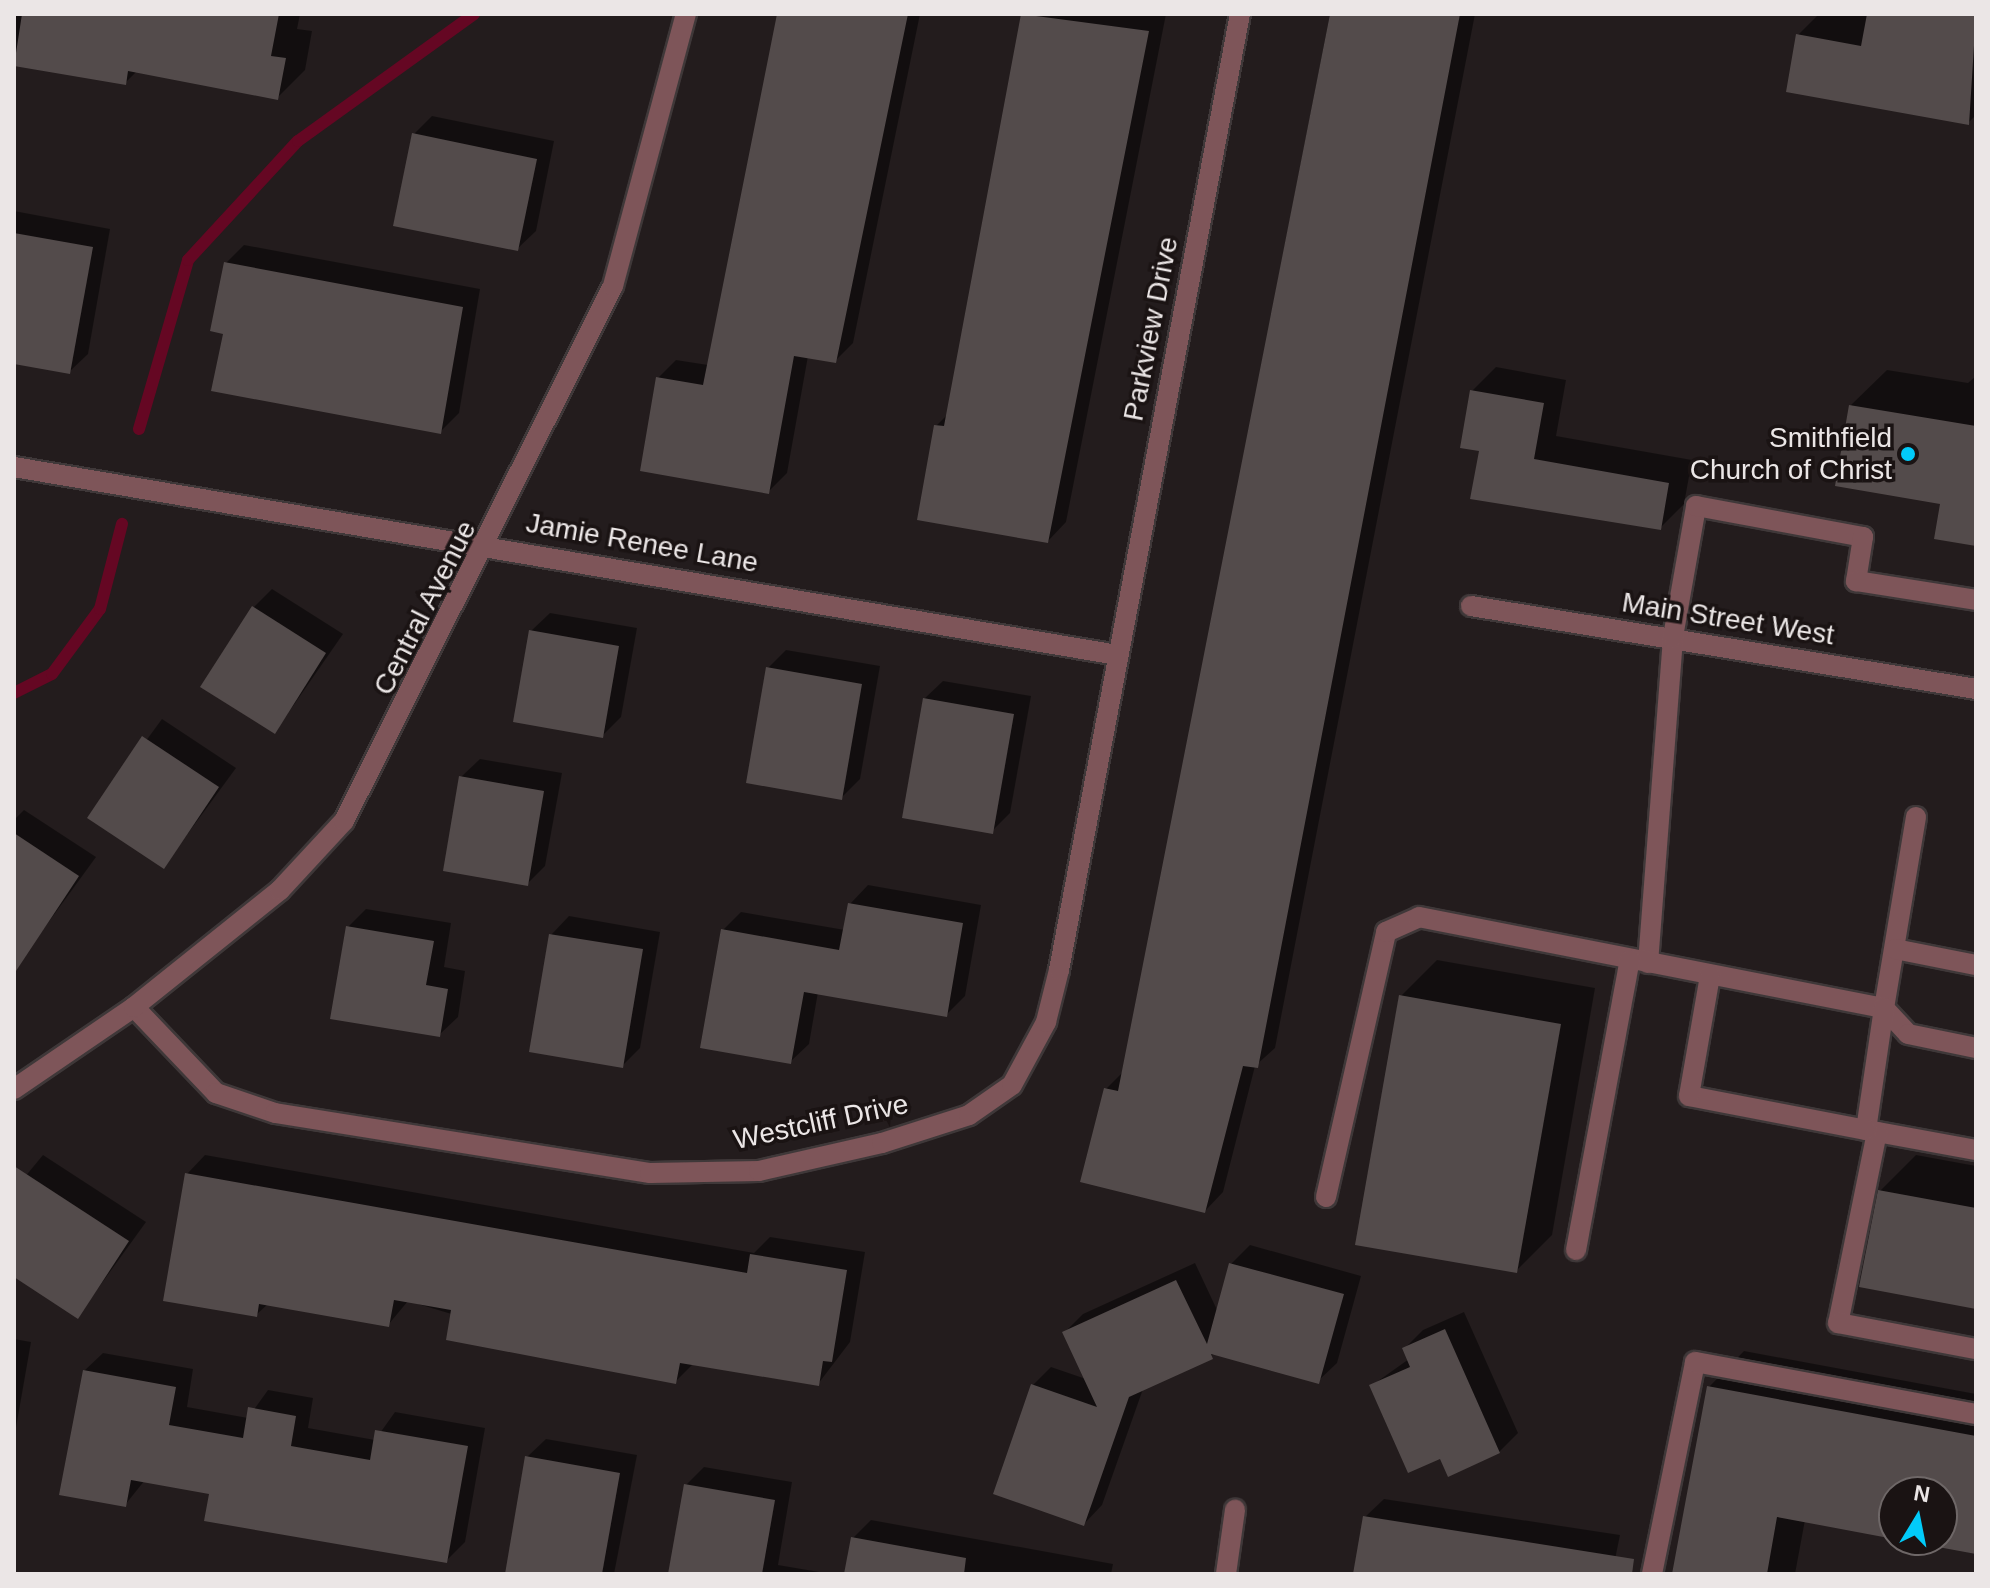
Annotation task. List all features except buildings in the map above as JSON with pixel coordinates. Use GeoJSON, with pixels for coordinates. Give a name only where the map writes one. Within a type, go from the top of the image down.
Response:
{"type":"FeatureCollection","features":[{"type":"Feature","properties":{"kind":"street","name":"Central Avenue"},"geometry":{"type":"LineString","coordinates":[[14,1089],[134,1007],[280,890],[344,821],[489,545],[613,286],[686,14]]}},
{"type":"Feature","properties":{"kind":"street","name":"Parkview Drive"},"geometry":{"type":"LineString","coordinates":[[1117,655],[1240,14]]}},
{"type":"Feature","properties":{"kind":"street","name":"Jamie Renee Lane"},"geometry":{"type":"LineString","coordinates":[[14,467],[489,545],[1117,655]]}},
{"type":"Feature","properties":{"kind":"street"},"geometry":{"type":"LineString","coordinates":[[1576,1250],[1639,961],[1673,637],[1696,506],[1863,537],[1856,581],[1976,600]]}},
{"type":"Feature","properties":{"kind":"street","name":"Main Street West"},"geometry":{"type":"LineString","coordinates":[[1471,606],[1976,689]]}},
{"type":"Feature","properties":{"kind":"street","name":"Westcliff Drive"},"geometry":{"type":"LineString","coordinates":[[134,1007],[216,1093],[275,1113],[650,1173],[759,1171],[969,1115],[1012,1085],[1046,1022],[1117,655]]}},
{"type":"Feature","properties":{"kind":"street"},"geometry":{"type":"LineString","coordinates":[[1916,817],[1884,1008],[1872,1131],[1838,1323],[1976,1349]]}},
{"type":"Feature","properties":{"kind":"street"},"geometry":{"type":"LineString","coordinates":[[1326,1197],[1386,932],[1419,917],[1884,1008],[1908,1034],[1976,1048]]}},
{"type":"Feature","properties":{"kind":"street"},"geometry":{"type":"LineString","coordinates":[[1895,949],[1976,965]]}},
{"type":"Feature","properties":{"kind":"street"},"geometry":{"type":"LineString","coordinates":[[1710,976],[1689,1096],[1976,1150]]}},
{"type":"Feature","properties":{"kind":"street"},"geometry":{"type":"LineString","coordinates":[[1652,1574],[1695,1362],[1976,1414]]}},
{"type":"Feature","properties":{"kind":"street"},"geometry":{"type":"LineString","coordinates":[[1226,1574],[1235,1510]]}},
{"type":"Feature","properties":{"kind":"waterway"},"geometry":{"type":"LineString","coordinates":[[139,429],[188,260],[298,141],[474,14]]}},
{"type":"Feature","properties":{"kind":"waterway"},"geometry":{"type":"LineString","coordinates":[[14,693],[52,674],[100,609],[122,524]]}},
{"type":"Feature","properties":{"kind":"place","name":"Smithfield Church of Christ"},"geometry":{"type":"Point","coordinates":[1908,454]}}]}
